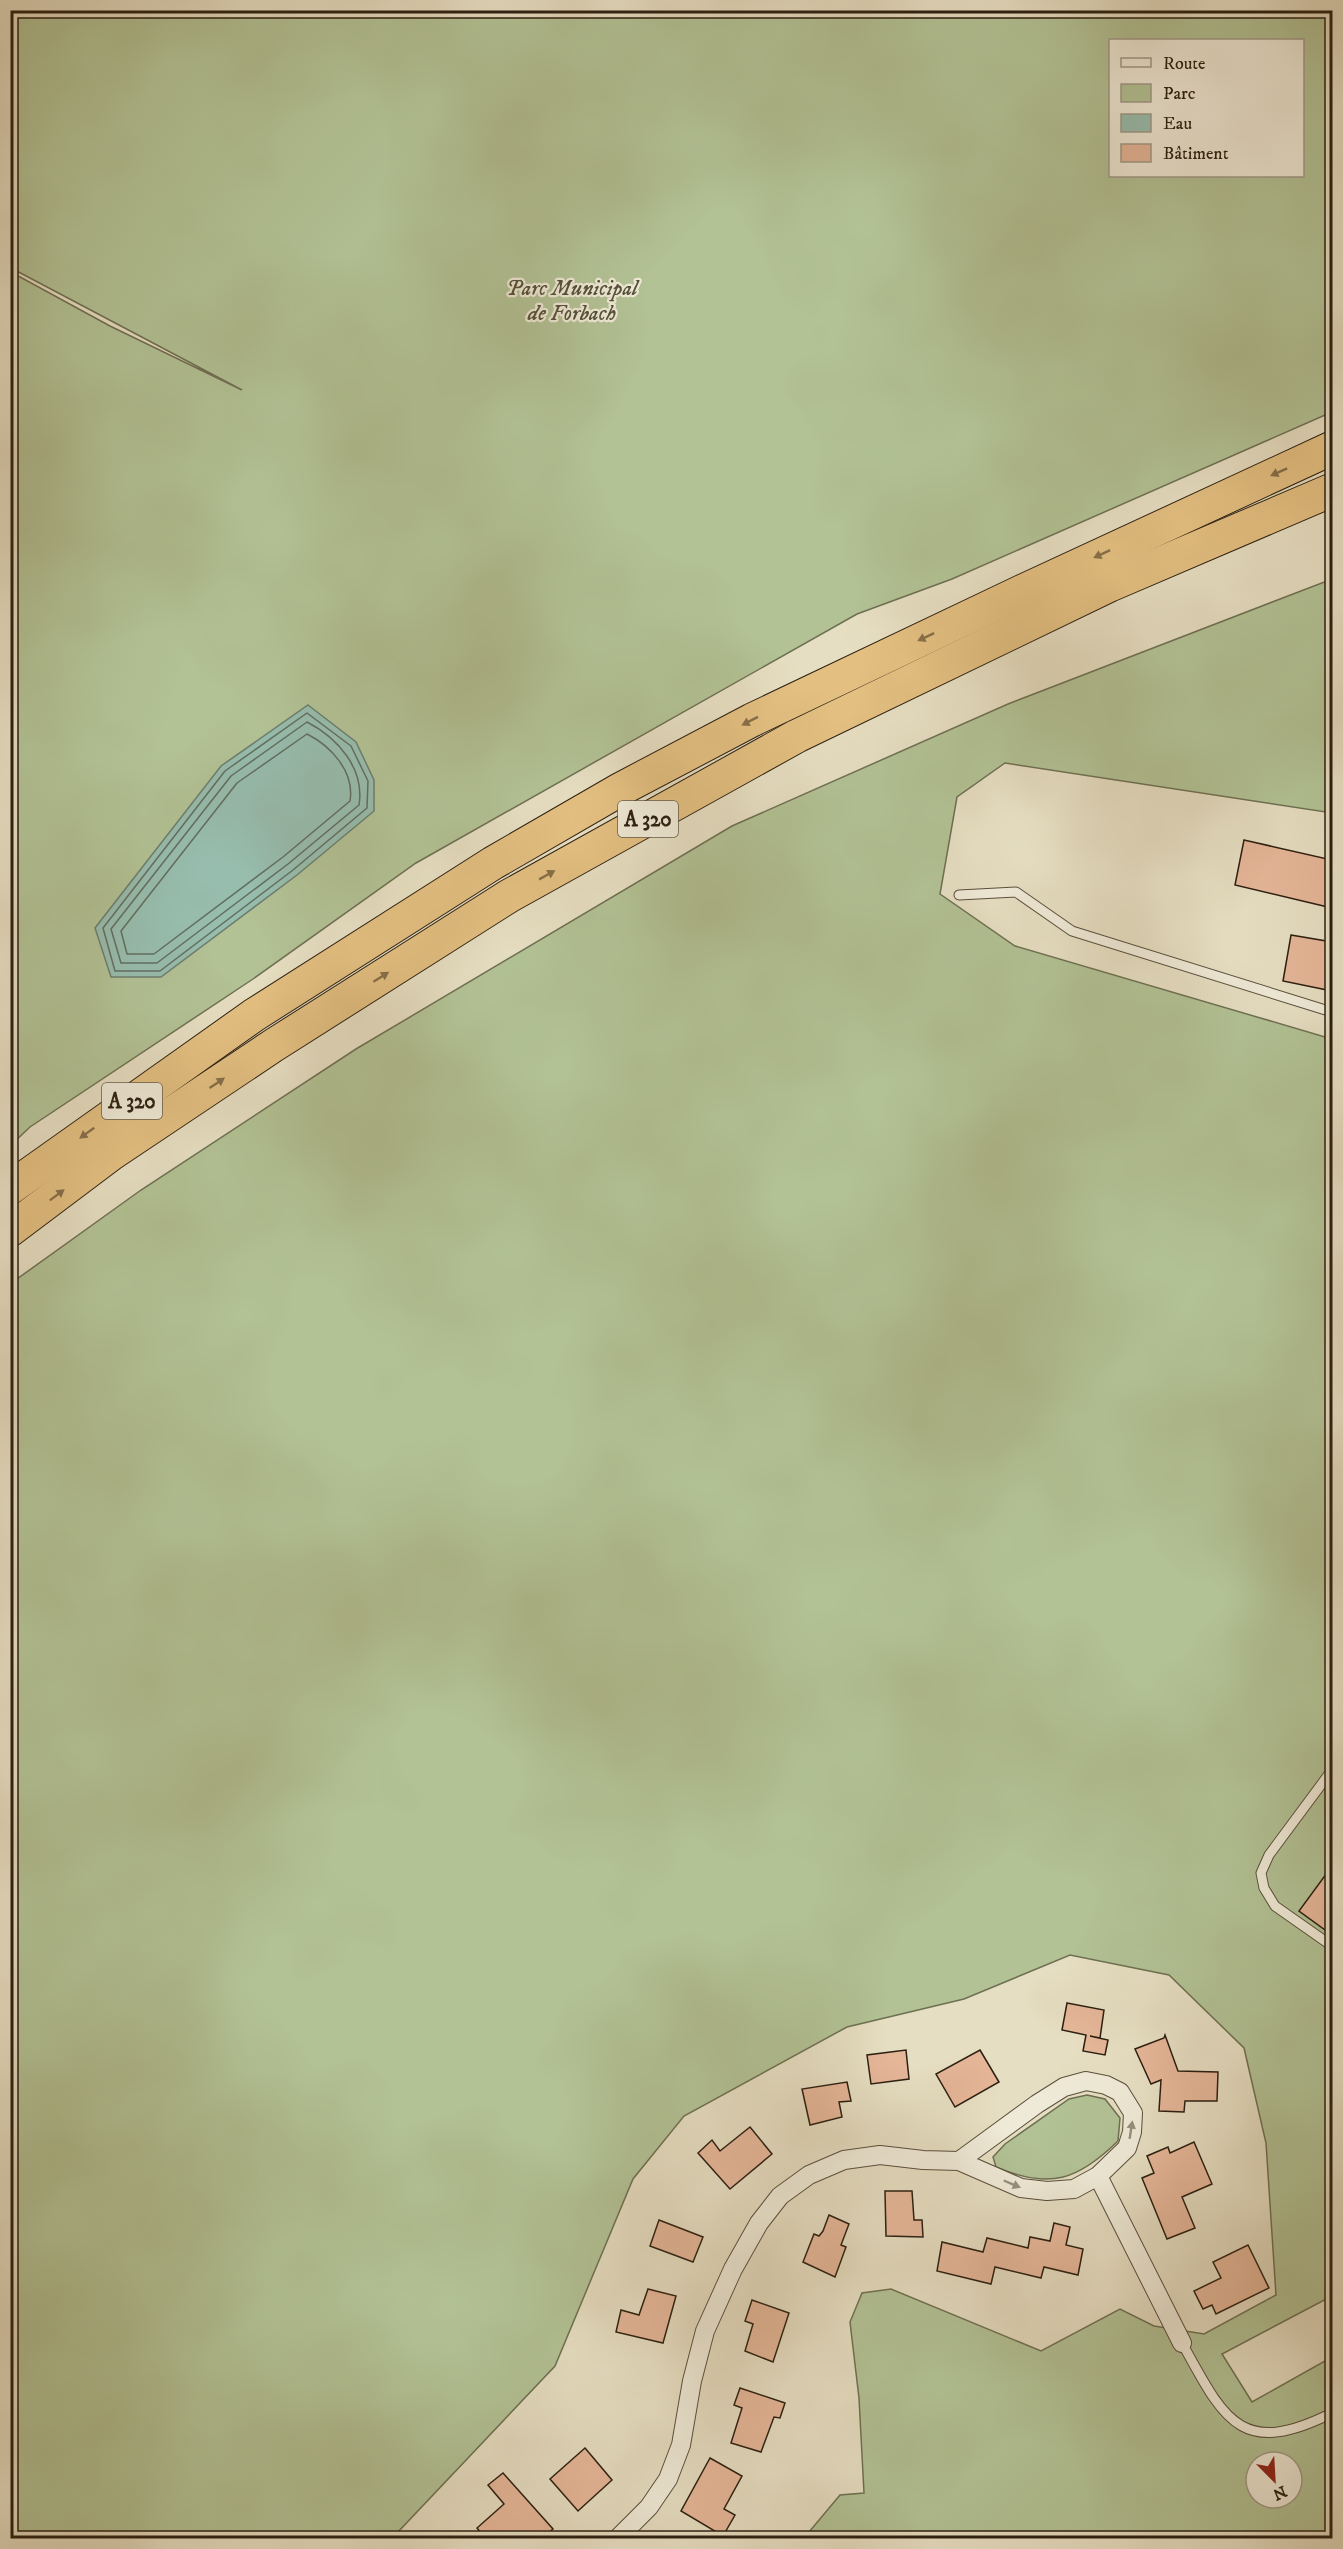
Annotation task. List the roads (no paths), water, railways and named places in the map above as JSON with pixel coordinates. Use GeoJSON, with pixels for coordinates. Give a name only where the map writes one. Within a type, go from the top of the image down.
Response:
{"type":"FeatureCollection","features":[{"type":"Feature","properties":{"kind":"highway","name":"A 320"},"geometry":{"type":"LineString","coordinates":[[10,1188],[254,1015],[493,863],[621,789],[752,720],[1332,448]]}},
{"type":"Feature","properties":{"kind":"highway","name":"A 320"},"geometry":{"type":"LineString","coordinates":[[10,1230],[121,1147],[274,1045],[509,896],[796,736],[1110,585],[1332,490]]}},
{"type":"Feature","properties":{"kind":"street"},"geometry":{"type":"LineString","coordinates":[[618,2538],[649,2507],[668,2479],[681,2445],[692,2381],[705,2331],[733,2269],[759,2223],[780,2196],[809,2175],[844,2160],[880,2155],[959,2161],[1021,2188],[1074,2189],[1098,2176],[1127,2148],[1132,2132],[1133,2113],[1120,2092],[1106,2085],[1086,2081],[1064,2087],[959,2161]]}},
{"type":"Feature","properties":{"kind":"street"},"geometry":{"type":"LineString","coordinates":[[1098,2176],[1182,2343]]}},
{"type":"Feature","properties":{"kind":"lane"},"geometry":{"type":"LineString","coordinates":[[959,895],[1017,892],[1072,932],[1332,1012]]}},
{"type":"Feature","properties":{"kind":"lane"},"geometry":{"type":"LineString","coordinates":[[1332,1770],[1269,1855],[1262,1873],[1264,1888],[1275,1905],[1332,1946]]}},
{"type":"Feature","properties":{"kind":"lane"},"geometry":{"type":"LineString","coordinates":[[1182,2343],[1219,2406],[1235,2422],[1255,2432],[1279,2434],[1302,2427],[1332,2413]]}},
{"type":"Feature","properties":{"kind":"water"},"geometry":{"type":"Polygon","coordinates":[[[308,705],[356,742],[374,780],[374,811],[297,875],[161,977],[111,977],[95,928],[221,766],[308,705]]]}},
{"type":"Feature","properties":{"kind":"park label","name":"Parc Municipal de Forbach"},"geometry":{"type":"Point","coordinates":[572,300]}}]}
